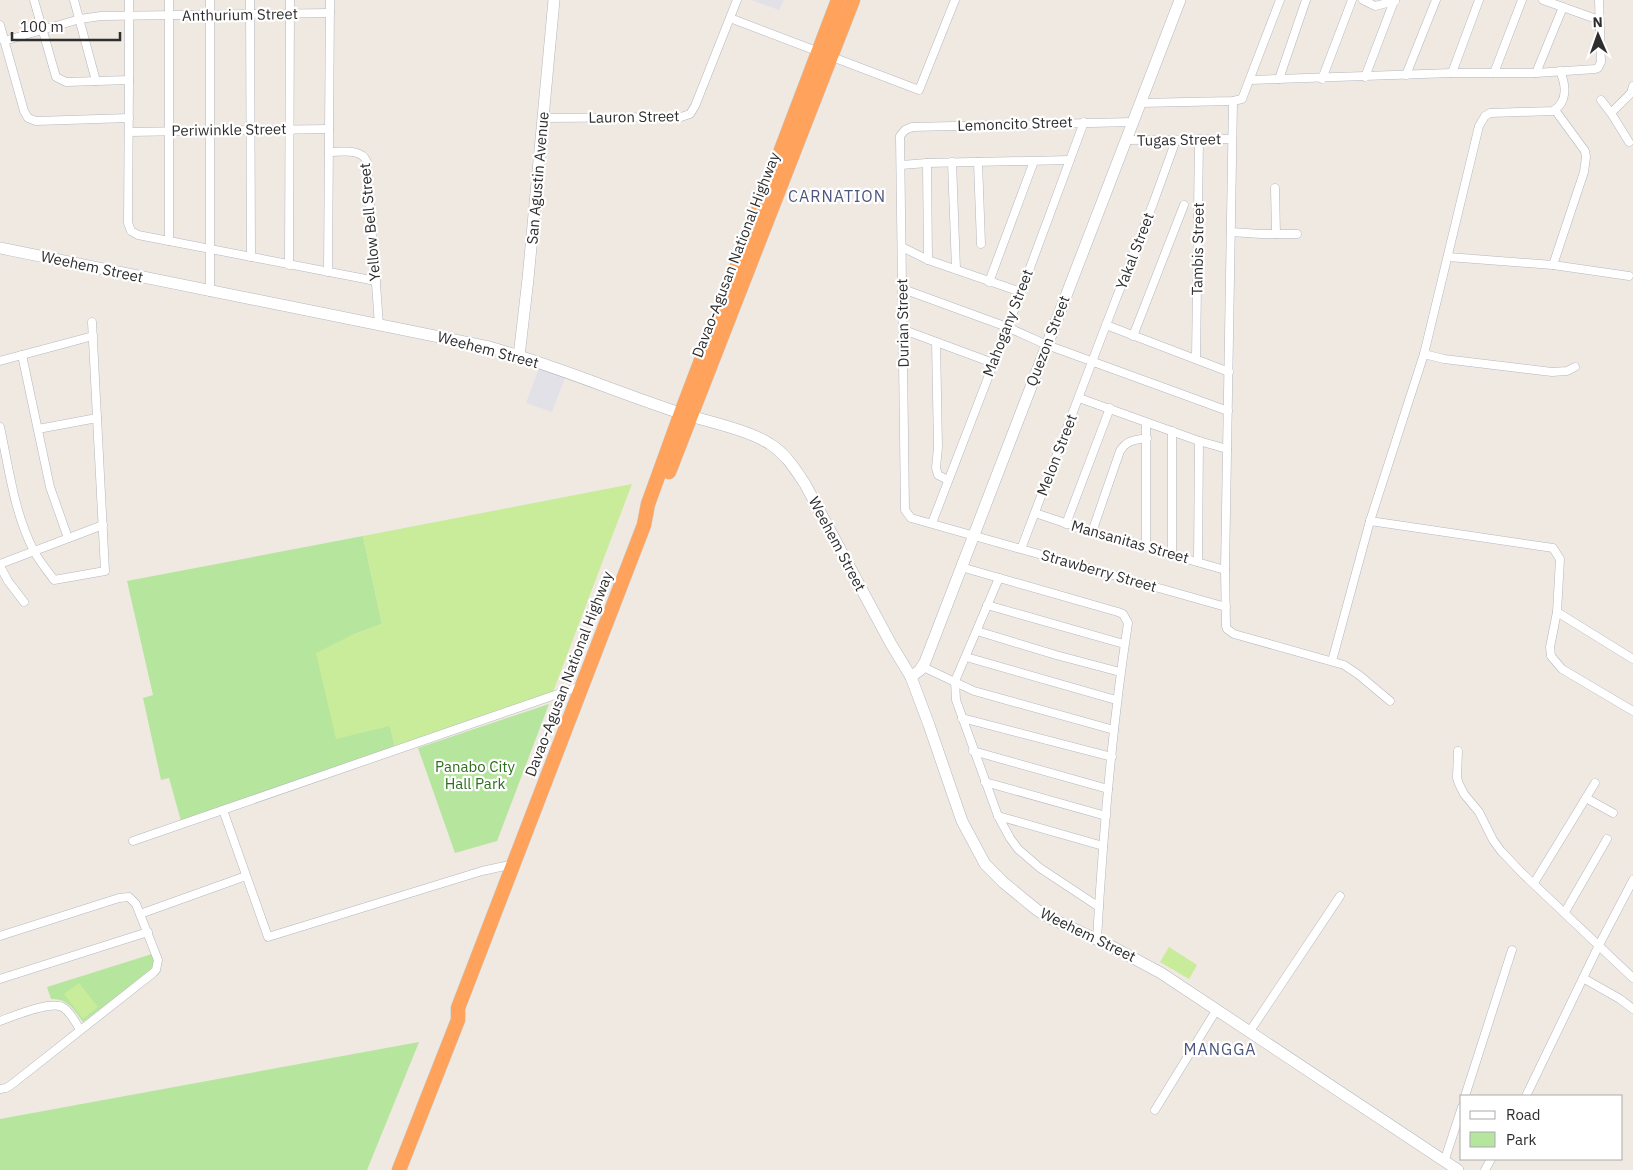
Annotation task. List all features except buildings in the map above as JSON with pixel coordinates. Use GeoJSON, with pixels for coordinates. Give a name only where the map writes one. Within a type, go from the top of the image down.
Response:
{"type":"FeatureCollection","features":[{"type":"Feature","properties":{"kind":"highway","name":"Davao-Agusan National Highway"},"geometry":{"type":"LineString","coordinates":[[836,26],[838,0]]}},
{"type":"Feature","properties":{"kind":"highway","name":"Davao-Agusan National Highway"},"geometry":{"type":"LineString","coordinates":[[390,1170],[449,1018],[458,1008],[646,520],[648,504],[686,415],[798,122],[836,26],[853,0]]}},
{"type":"Feature","properties":{"kind":"highway","name":"Davao-Agusan National Highway"},"geometry":{"type":"LineString","coordinates":[[399,1170],[458,1020],[458,1008]]}},
{"type":"Feature","properties":{"kind":"street"},"geometry":{"type":"LineString","coordinates":[[34,0],[56,77],[66,82],[128,80]]}},
{"type":"Feature","properties":{"kind":"street"},"geometry":{"type":"LineString","coordinates":[[74,0],[96,81]]}},
{"type":"Feature","properties":{"kind":"street"},"geometry":{"type":"LineString","coordinates":[[129,0],[129,227],[134,233],[376,281]]}},
{"type":"Feature","properties":{"kind":"street"},"geometry":{"type":"LineString","coordinates":[[169,0],[169,241]]}},
{"type":"Feature","properties":{"kind":"street"},"geometry":{"type":"LineString","coordinates":[[210,0],[210,292]]}},
{"type":"Feature","properties":{"kind":"street"},"geometry":{"type":"LineString","coordinates":[[250,0],[251,257]]}},
{"type":"Feature","properties":{"kind":"street"},"geometry":{"type":"LineString","coordinates":[[289,264],[290,0]]}},
{"type":"Feature","properties":{"kind":"street"},"geometry":{"type":"LineString","coordinates":[[328,272],[330,0]]}},
{"type":"Feature","properties":{"kind":"street","name":"San Agustin Avenue"},"geometry":{"type":"LineString","coordinates":[[519,356],[554,0]]}},
{"type":"Feature","properties":{"kind":"street","name":"Lauron Street"},"geometry":{"type":"LineString","coordinates":[[543,118],[682,117],[690,114],[696,106],[737,0]]}},
{"type":"Feature","properties":{"kind":"street"},"geometry":{"type":"LineString","coordinates":[[730,18],[919,90],[955,0]]}},
{"type":"Feature","properties":{"kind":"street","name":"Quezon Street"},"geometry":{"type":"LineString","coordinates":[[911,678],[922,667],[1180,0]]}},
{"type":"Feature","properties":{"kind":"street"},"geometry":{"type":"LineString","coordinates":[[1140,103],[1233,101],[1242,99],[1280,0]]}},
{"type":"Feature","properties":{"kind":"street"},"geometry":{"type":"LineString","coordinates":[[1279,79],[1306,0]]}},
{"type":"Feature","properties":{"kind":"street"},"geometry":{"type":"LineString","coordinates":[[1322,79],[1352,0]]}},
{"type":"Feature","properties":{"kind":"street"},"geometry":{"type":"LineString","coordinates":[[1362,0],[1375,6],[1396,0]]}},
{"type":"Feature","properties":{"kind":"street"},"geometry":{"type":"LineString","coordinates":[[1365,77],[1396,0]]}},
{"type":"Feature","properties":{"kind":"street"},"geometry":{"type":"LineString","coordinates":[[1406,75],[1436,0]]}},
{"type":"Feature","properties":{"kind":"street"},"geometry":{"type":"LineString","coordinates":[[1452,74],[1479,0]]}},
{"type":"Feature","properties":{"kind":"street"},"geometry":{"type":"LineString","coordinates":[[1494,73],[1522,0]]}},
{"type":"Feature","properties":{"kind":"street"},"geometry":{"type":"LineString","coordinates":[[1543,0],[1598,20]]}},
{"type":"Feature","properties":{"kind":"street"},"geometry":{"type":"LineString","coordinates":[[1250,80],[1592,70],[1600,66],[1599,0]]}},
{"type":"Feature","properties":{"kind":"street"},"geometry":{"type":"LineString","coordinates":[[1536,73],[1563,7]]}},
{"type":"Feature","properties":{"kind":"street","name":"Anthurium Street"},"geometry":{"type":"LineString","coordinates":[[4,41],[42,29],[101,16],[330,14]]}},
{"type":"Feature","properties":{"kind":"street"},"geometry":{"type":"LineString","coordinates":[[0,25],[24,111],[28,118],[36,121],[129,118]]}},
{"type":"Feature","properties":{"kind":"street"},"geometry":{"type":"LineString","coordinates":[[1332,661],[1370,521],[1424,354],[1479,126],[1485,116],[1501,112],[1555,110],[1560,107],[1563,102],[1564,83],[1560,71]]}},
{"type":"Feature","properties":{"kind":"street"},"geometry":{"type":"LineString","coordinates":[[1611,113],[1631,93],[1633,86]]}},
{"type":"Feature","properties":{"kind":"street"},"geometry":{"type":"LineString","coordinates":[[1601,100],[1632,142]]}},
{"type":"Feature","properties":{"kind":"street"},"geometry":{"type":"LineString","coordinates":[[1233,101],[1225,570],[1227,629],[1234,634],[1344,665],[1390,701]]}},
{"type":"Feature","properties":{"kind":"street"},"geometry":{"type":"LineString","coordinates":[[1553,265],[1584,172],[1586,157],[1585,151],[1555,110]]}},
{"type":"Feature","properties":{"kind":"street","name":"Mahogany Street"},"geometry":{"type":"LineString","coordinates":[[932,523],[1084,122]]}},
{"type":"Feature","properties":{"kind":"street","name":"Lemoncito Street"},"geometry":{"type":"LineString","coordinates":[[900,136],[905,130],[912,127],[1133,122]]}},
{"type":"Feature","properties":{"kind":"street","name":"Periwinkle Street"},"geometry":{"type":"LineString","coordinates":[[129,132],[329,129]]}},
{"type":"Feature","properties":{"kind":"street","name":"Durian Street"},"geometry":{"type":"LineString","coordinates":[[900,136],[905,510]]}},
{"type":"Feature","properties":{"kind":"street","name":"Tambis Street"},"geometry":{"type":"LineString","coordinates":[[1196,359],[1199,139]]}},
{"type":"Feature","properties":{"kind":"street","name":"Tugas Street"},"geometry":{"type":"LineString","coordinates":[[1126,140],[1232,139]]}},
{"type":"Feature","properties":{"kind":"street","name":"Yakal Street"},"geometry":{"type":"LineString","coordinates":[[1093,361],[1176,140]]}},
{"type":"Feature","properties":{"kind":"street","name":"Yellow Bell Street"},"geometry":{"type":"LineString","coordinates":[[329,152],[355,153],[366,157],[379,325]]}},
{"type":"Feature","properties":{"kind":"street"},"geometry":{"type":"LineString","coordinates":[[901,165],[1070,160]]}},
{"type":"Feature","properties":{"kind":"street"},"geometry":{"type":"LineString","coordinates":[[988,282],[1034,161]]}},
{"type":"Feature","properties":{"kind":"street"},"geometry":{"type":"LineString","coordinates":[[952,162],[956,269]]}},
{"type":"Feature","properties":{"kind":"street"},"geometry":{"type":"LineString","coordinates":[[978,162],[981,244]]}},
{"type":"Feature","properties":{"kind":"street"},"geometry":{"type":"LineString","coordinates":[[927,163],[928,260]]}},
{"type":"Feature","properties":{"kind":"street"},"geometry":{"type":"LineString","coordinates":[[1275,188],[1276,234]]}},
{"type":"Feature","properties":{"kind":"street"},"geometry":{"type":"LineString","coordinates":[[1134,336],[1184,205]]}},
{"type":"Feature","properties":{"kind":"street"},"geometry":{"type":"LineString","coordinates":[[1231,232],[1297,234]]}},
{"type":"Feature","properties":{"kind":"street"},"geometry":{"type":"LineString","coordinates":[[902,247],[928,260],[1021,292]]}},
{"type":"Feature","properties":{"kind":"street","name":"Weehem Street"},"geometry":{"type":"LineString","coordinates":[[0,248],[210,292],[480,345],[519,356],[686,415],[761,439],[780,452],[792,464],[805,484],[911,678],[962,821],[985,864],[1004,883],[1037,910],[1161,972],[1458,1170]]}},
{"type":"Feature","properties":{"kind":"street"},"geometry":{"type":"LineString","coordinates":[[1448,257],[1553,265],[1629,276]]}},
{"type":"Feature","properties":{"kind":"street"},"geometry":{"type":"LineString","coordinates":[[903,289],[1047,345],[1228,411]]}},
{"type":"Feature","properties":{"kind":"street"},"geometry":{"type":"LineString","coordinates":[[0,427],[18,506],[34,551],[54,580],[105,571],[92,322]]}},
{"type":"Feature","properties":{"kind":"street"},"geometry":{"type":"LineString","coordinates":[[1106,325],[1228,372]]}},
{"type":"Feature","properties":{"kind":"street"},"geometry":{"type":"LineString","coordinates":[[904,330],[993,363]]}},
{"type":"Feature","properties":{"kind":"street"},"geometry":{"type":"LineString","coordinates":[[0,361],[93,336]]}},
{"type":"Feature","properties":{"kind":"street"},"geometry":{"type":"LineString","coordinates":[[936,342],[938,447],[936,468],[938,475],[948,480]]}},
{"type":"Feature","properties":{"kind":"street"},"geometry":{"type":"LineString","coordinates":[[1424,354],[1444,359],[1552,372],[1566,371],[1575,367]]}},
{"type":"Feature","properties":{"kind":"street"},"geometry":{"type":"LineString","coordinates":[[22,355],[50,487],[68,538]]}},
{"type":"Feature","properties":{"kind":"street","name":"Melon Street"},"geometry":{"type":"LineString","coordinates":[[1021,549],[1093,361]]}},
{"type":"Feature","properties":{"kind":"street"},"geometry":{"type":"LineString","coordinates":[[1079,398],[1146,423],[1227,449]]}},
{"type":"Feature","properties":{"kind":"street"},"geometry":{"type":"LineString","coordinates":[[1066,524],[1110,408]]}},
{"type":"Feature","properties":{"kind":"street"},"geometry":{"type":"LineString","coordinates":[[38,429],[97,418]]}},
{"type":"Feature","properties":{"kind":"street"},"geometry":{"type":"LineString","coordinates":[[1146,423],[1146,547]]}},
{"type":"Feature","properties":{"kind":"street"},"geometry":{"type":"LineString","coordinates":[[1172,431],[1172,554]]}},
{"type":"Feature","properties":{"kind":"street"},"geometry":{"type":"LineString","coordinates":[[1092,532],[1120,451],[1130,440],[1147,438]]}},
{"type":"Feature","properties":{"kind":"street"},"geometry":{"type":"LineString","coordinates":[[1198,562],[1199,441]]}},
{"type":"Feature","properties":{"kind":"street","name":"Strawberry Street"},"geometry":{"type":"LineString","coordinates":[[905,510],[911,518],[1226,607]]}},
{"type":"Feature","properties":{"kind":"street","name":"Mansanitas Street"},"geometry":{"type":"LineString","coordinates":[[1035,513],[1092,532],[1225,570]]}},
{"type":"Feature","properties":{"kind":"street"},"geometry":{"type":"LineString","coordinates":[[1370,521],[1553,548],[1560,559],[1557,612],[1550,647],[1551,656],[1562,669],[1633,712]]}},
{"type":"Feature","properties":{"kind":"street"},"geometry":{"type":"LineString","coordinates":[[24,602],[8,581],[0,565],[103,525]]}},
{"type":"Feature","properties":{"kind":"street"},"geometry":{"type":"LineString","coordinates":[[961,567],[1123,614],[1128,623],[1116,700],[1100,873],[1097,939]]}},
{"type":"Feature","properties":{"kind":"street"},"geometry":{"type":"LineString","coordinates":[[999,578],[955,681],[956,700],[998,816],[1010,838],[1018,848],[1046,872],[1099,907]]}},
{"type":"Feature","properties":{"kind":"street"},"geometry":{"type":"LineString","coordinates":[[987,605],[1124,644]]}},
{"type":"Feature","properties":{"kind":"street"},"geometry":{"type":"LineString","coordinates":[[1557,612],[1633,659]]}},
{"type":"Feature","properties":{"kind":"street"},"geometry":{"type":"LineString","coordinates":[[977,631],[1120,672]]}},
{"type":"Feature","properties":{"kind":"street"},"geometry":{"type":"LineString","coordinates":[[966,657],[1116,700]]}},
{"type":"Feature","properties":{"kind":"street"},"geometry":{"type":"LineString","coordinates":[[922,667],[974,691],[1114,730]]}},
{"type":"Feature","properties":{"kind":"street"},"geometry":{"type":"LineString","coordinates":[[133,841],[581,686]]}},
{"type":"Feature","properties":{"kind":"street"},"geometry":{"type":"LineString","coordinates":[[962,718],[1112,757]]}},
{"type":"Feature","properties":{"kind":"street"},"geometry":{"type":"LineString","coordinates":[[1458,750],[1457,778],[1464,794],[1479,812],[1493,840],[1501,851],[1633,978]]}},
{"type":"Feature","properties":{"kind":"street"},"geometry":{"type":"LineString","coordinates":[[973,751],[1108,788]]}},
{"type":"Feature","properties":{"kind":"street"},"geometry":{"type":"LineString","coordinates":[[985,782],[1106,816]]}},
{"type":"Feature","properties":{"kind":"street"},"geometry":{"type":"LineString","coordinates":[[1534,883],[1595,783]]}},
{"type":"Feature","properties":{"kind":"street"},"geometry":{"type":"LineString","coordinates":[[1586,798],[1613,813]]}},
{"type":"Feature","properties":{"kind":"street"},"geometry":{"type":"LineString","coordinates":[[223,810],[268,938],[486,870],[514,864]]}},
{"type":"Feature","properties":{"kind":"street"},"geometry":{"type":"LineString","coordinates":[[998,816],[1103,846]]}},
{"type":"Feature","properties":{"kind":"street"},"geometry":{"type":"LineString","coordinates":[[1565,912],[1607,838]]}},
{"type":"Feature","properties":{"kind":"street"},"geometry":{"type":"LineString","coordinates":[[140,914],[246,876]]}},
{"type":"Feature","properties":{"kind":"street"},"geometry":{"type":"LineString","coordinates":[[1526,1095],[1599,945],[1633,880]]}},
{"type":"Feature","properties":{"kind":"street"},"geometry":{"type":"LineString","coordinates":[[1250,1031],[1340,896]]}},
{"type":"Feature","properties":{"kind":"street"},"geometry":{"type":"LineString","coordinates":[[0,936],[119,898],[130,897],[134,900],[158,960],[156,970],[11,1085],[0,1089]]}},
{"type":"Feature","properties":{"kind":"street"},"geometry":{"type":"LineString","coordinates":[[0,979],[148,932]]}},
{"type":"Feature","properties":{"kind":"street"},"geometry":{"type":"LineString","coordinates":[[1465,1095],[1512,950]]}},
{"type":"Feature","properties":{"kind":"street"},"geometry":{"type":"LineString","coordinates":[[1583,978],[1620,999],[1633,1009]]}},
{"type":"Feature","properties":{"kind":"street"},"geometry":{"type":"LineString","coordinates":[[0,1021],[46,1006],[59,1005],[68,1012],[80,1030]]}},
{"type":"Feature","properties":{"kind":"street"},"geometry":{"type":"LineString","coordinates":[[1155,1110],[1217,1009]]}},
{"type":"Feature","properties":{"kind":"street"},"geometry":{"type":"LineString","coordinates":[[1444,1162],[1460,1113]]}},
{"type":"Feature","properties":{"kind":"shaded area"},"geometry":{"type":"Polygon","coordinates":[[[751,0],[784,0],[779,10],[751,0]]]}},
{"type":"Feature","properties":{"kind":"shaded area"},"geometry":{"type":"Polygon","coordinates":[[[539,368],[565,378],[552,412],[526,403],[539,368]]]}},
{"type":"Feature","properties":{"kind":"green space"},"geometry":{"type":"Polygon","coordinates":[[[632,484],[553,692],[395,747],[390,726],[336,739],[316,653],[352,635],[382,624],[363,536],[632,484]]]}},
{"type":"Feature","properties":{"kind":"green space"},"geometry":{"type":"Polygon","coordinates":[[[363,536],[382,624],[352,635],[390,726],[395,747],[181,821],[169,778],[161,780],[143,698],[153,695],[127,581],[363,536]]]}},
{"type":"Feature","properties":{"kind":"green space","name":"Panabo City Hall Park"},"geometry":{"type":"Polygon","coordinates":[[[549,704],[497,841],[455,853],[418,748],[549,704]]]}},
{"type":"Feature","properties":{"kind":"green space"},"geometry":{"type":"Polygon","coordinates":[[[1169,947],[1197,965],[1189,979],[1160,962],[1169,947]]]}},
{"type":"Feature","properties":{"kind":"green space"},"geometry":{"type":"Polygon","coordinates":[[[152,954],[154,963],[150,971],[83,1022],[73,1009],[62,1000],[51,999],[47,987],[152,954]]]}},
{"type":"Feature","properties":{"kind":"green space"},"geometry":{"type":"Polygon","coordinates":[[[79,983],[98,1007],[83,1019],[64,994],[79,983]]]}},
{"type":"Feature","properties":{"kind":"green space"},"geometry":{"type":"Polygon","coordinates":[[[419,1042],[367,1170],[0,1170],[0,1119],[419,1042]]]}},
{"type":"Feature","properties":{"kind":"district","name":"CARNATION"},"geometry":{"type":"Point","coordinates":[837,196]}},
{"type":"Feature","properties":{"kind":"district","name":"MANGGA"},"geometry":{"type":"Point","coordinates":[1220,1049]}}]}
